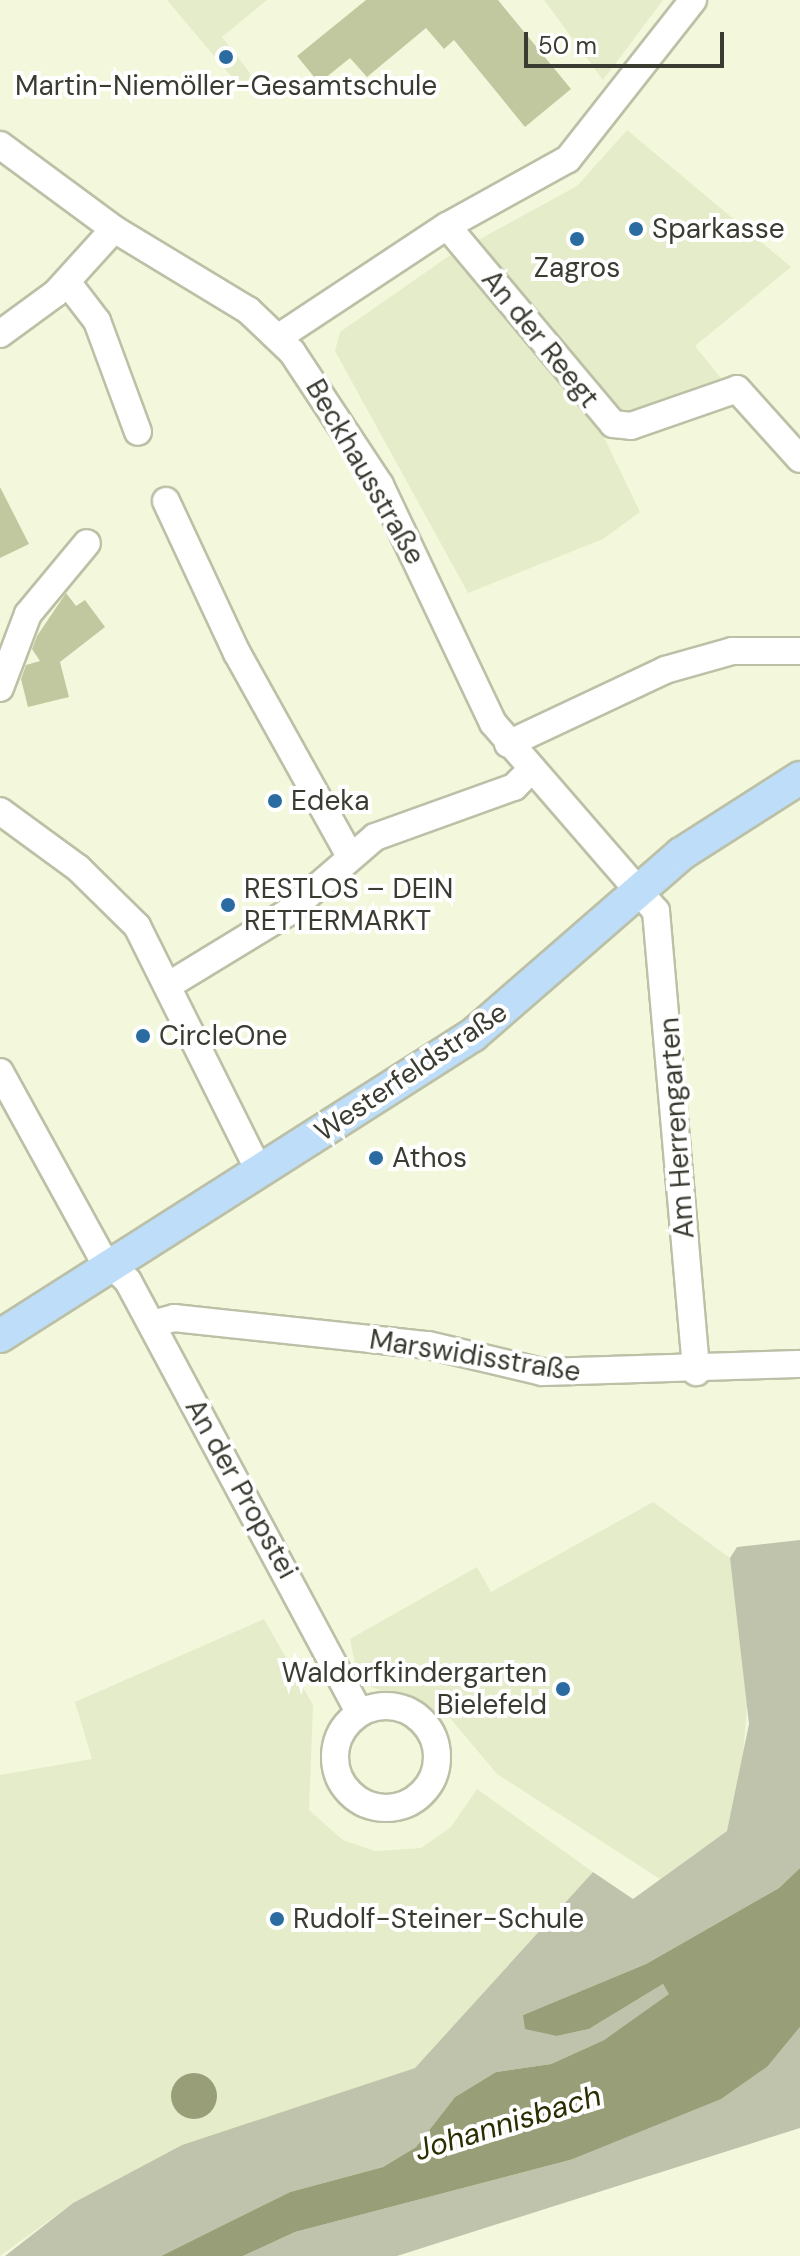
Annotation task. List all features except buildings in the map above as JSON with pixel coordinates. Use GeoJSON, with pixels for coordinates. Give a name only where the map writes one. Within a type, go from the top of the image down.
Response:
{"type":"FeatureCollection","features":[{"type":"Feature","properties":{"kind":"main road","name":"Westerfeldstraße"},"geometry":{"type":"LineString","coordinates":[[0,1336],[115,1269],[259,1171],[473,1035],[692,846],[800,778]]}},
{"type":"Feature","properties":{"kind":"street"},"geometry":{"type":"LineString","coordinates":[[279,337],[447,226],[550,172],[584,145],[693,0]]}},
{"type":"Feature","properties":{"kind":"street","name":"Beckhausstraße"},"geometry":{"type":"LineString","coordinates":[[0,145],[114,229],[223,293],[279,337],[380,485],[508,744],[641,888]]}},
{"type":"Feature","properties":{"kind":"street","name":"An der Reegt"},"geometry":{"type":"LineString","coordinates":[[447,226],[613,424],[631,426],[737,389],[800,459]]}},
{"type":"Feature","properties":{"kind":"street"},"geometry":{"type":"LineString","coordinates":[[0,334],[67,282],[114,229]]}},
{"type":"Feature","properties":{"kind":"street"},"geometry":{"type":"LineString","coordinates":[[67,282],[97,321],[138,432]]}},
{"type":"Feature","properties":{"kind":"street"},"geometry":{"type":"LineString","coordinates":[[166,501],[237,653],[349,854]]}},
{"type":"Feature","properties":{"kind":"street"},"geometry":{"type":"LineString","coordinates":[[0,688],[28,614],[87,543]]}},
{"type":"Feature","properties":{"kind":"street"},"geometry":{"type":"LineString","coordinates":[[508,744],[665,670],[732,651],[800,651]]}},
{"type":"Feature","properties":{"kind":"street"},"geometry":{"type":"LineString","coordinates":[[169,985],[287,913],[349,854],[400,826],[514,787],[530,771]]}},
{"type":"Feature","properties":{"kind":"street"},"geometry":{"type":"LineString","coordinates":[[0,811],[78,868],[137,926],[259,1171]]}},
{"type":"Feature","properties":{"kind":"street","name":"Am Herrengarten"},"geometry":{"type":"LineString","coordinates":[[641,888],[662,930],[696,1372]]}},
{"type":"Feature","properties":{"kind":"street","name":"An der Propstei"},"geometry":{"type":"LineString","coordinates":[[0,1072],[100,1254],[115,1269],[152,1324],[360,1713]]}},
{"type":"Feature","properties":{"kind":"street","name":"Marswidisstraße"},"geometry":{"type":"LineString","coordinates":[[152,1324],[174,1318],[428,1345],[542,1372],[696,1372],[800,1364]]}},
{"type":"Feature","properties":{"kind":"shaded area","name":"Martin-Niemöller-Gesamtschule"},"geometry":{"type":"Polygon","coordinates":[[[167,0],[267,0],[222,37],[253,77],[241,88],[167,0]]]}},
{"type":"Feature","properties":{"kind":"shaded area"},"geometry":{"type":"Polygon","coordinates":[[[544,0],[663,0],[603,80],[544,0]]]}},
{"type":"Feature","properties":{"kind":"shaded area"},"geometry":{"type":"Polygon","coordinates":[[[627,130],[791,267],[695,346],[721,378],[623,414],[601,431],[640,512],[603,539],[468,593],[335,351],[340,332],[449,256],[577,186],[627,130]]]}},
{"type":"Feature","properties":{"kind":"shaded area","name":"Waldorfkindergarten Bielefeld"},"geometry":{"type":"Polygon","coordinates":[[[653,1502],[730,1558],[748,1692],[741,1785],[727,1831],[660,1879],[497,1774],[450,1718],[372,1687],[356,1668],[350,1639],[477,1567],[491,1592],[653,1502]]]}},
{"type":"Feature","properties":{"kind":"shaded area"},"geometry":{"type":"Polygon","coordinates":[[[800,1540],[800,1868],[779,1888],[646,1964],[523,2015],[557,2036],[589,2029],[663,1984],[670,1994],[604,2040],[551,2064],[496,2072],[455,2097],[416,2147],[383,2167],[290,2192],[161,2256],[5,2256],[73,2203],[182,2145],[415,2068],[593,1872],[633,1899],[727,1831],[749,1724],[730,1558],[737,1547],[800,1540]]]}},
{"type":"Feature","properties":{"kind":"shaded area","name":"Rudolf-Steiner-Schule"},"geometry":{"type":"Polygon","coordinates":[[[264,1619],[313,1705],[309,1810],[343,1840],[375,1851],[421,1848],[451,1827],[477,1789],[593,1872],[415,2068],[182,2145],[73,2203],[0,2256],[0,1775],[92,1759],[75,1702],[264,1619]]]}},
{"type":"Feature","properties":{"kind":"shaded area"},"geometry":{"type":"Polygon","coordinates":[[[800,2027],[800,2128],[397,2256],[243,2256],[295,2232],[570,2160],[768,2066],[800,2027]]]}},
{"type":"Feature","properties":{"kind":"water","name":"Johannisbach"},"geometry":{"type":"Polygon","coordinates":[[[800,1868],[800,2027],[768,2066],[721,2099],[570,2160],[295,2232],[243,2256],[161,2256],[290,2192],[383,2167],[416,2147],[455,2097],[496,2072],[551,2064],[604,2040],[669,1994],[663,1984],[589,2029],[557,2036],[525,2029],[523,2015],[646,1964],[779,1888],[800,1868]]]}},
{"type":"Feature","properties":{"kind":"water"},"geometry":{"type":"Polygon","coordinates":[[[194,2073],[210,2080],[217,2096],[210,2112],[194,2119],[178,2112],[171,2096],[178,2080],[194,2073]]]}},
{"type":"Feature","properties":{"kind":"place","name":"Martin-Niemöller-Gesamtschule"},"geometry":{"type":"Point","coordinates":[226,57]}},
{"type":"Feature","properties":{"kind":"place","name":"Sparkasse"},"geometry":{"type":"Point","coordinates":[636,229]}},
{"type":"Feature","properties":{"kind":"place","name":"Zagros"},"geometry":{"type":"Point","coordinates":[577,239]}},
{"type":"Feature","properties":{"kind":"place","name":"Edeka"},"geometry":{"type":"Point","coordinates":[275,801]}},
{"type":"Feature","properties":{"kind":"place","name":"RESTLOS – DEIN RETTERMARKT"},"geometry":{"type":"Point","coordinates":[228,905]}},
{"type":"Feature","properties":{"kind":"place","name":"CircleOne"},"geometry":{"type":"Point","coordinates":[143,1036]}},
{"type":"Feature","properties":{"kind":"place","name":"Athos"},"geometry":{"type":"Point","coordinates":[376,1158]}},
{"type":"Feature","properties":{"kind":"place","name":"Waldorfkindergarten Bielefeld"},"geometry":{"type":"Point","coordinates":[563,1689]}},
{"type":"Feature","properties":{"kind":"place","name":"Rudolf-Steiner-Schule"},"geometry":{"type":"Point","coordinates":[277,1919]}}]}
